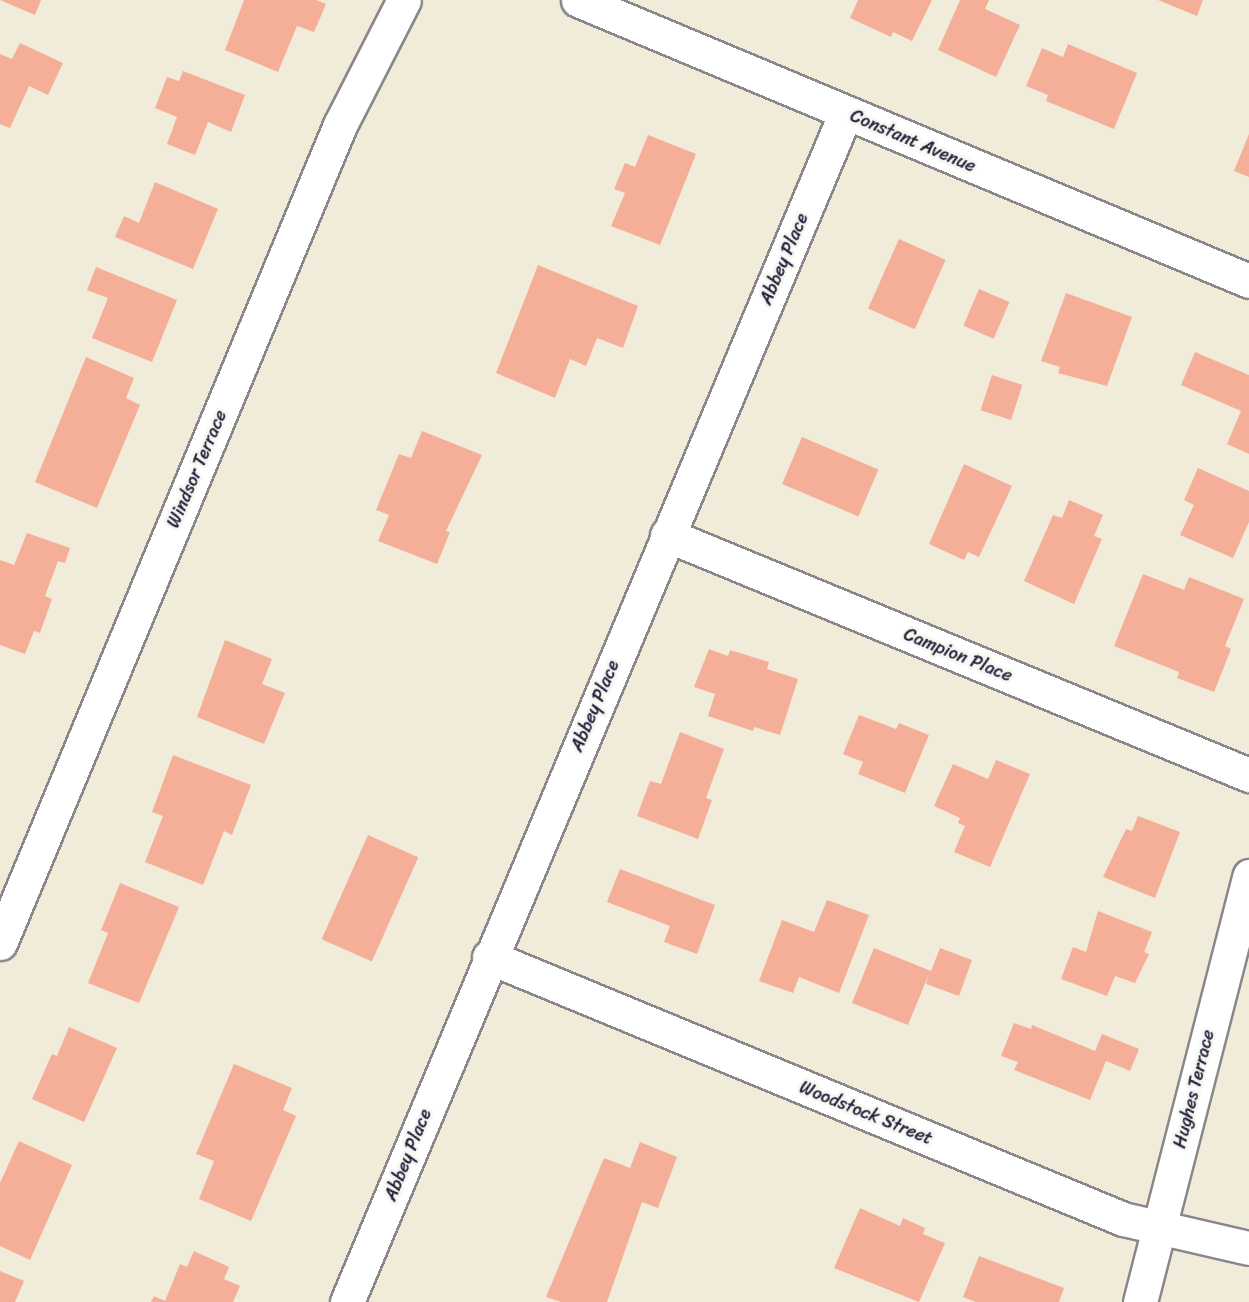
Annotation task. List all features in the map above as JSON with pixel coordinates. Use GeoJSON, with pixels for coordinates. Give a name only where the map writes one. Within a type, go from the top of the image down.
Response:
{"type":"FeatureCollection","features":[{"type":"Feature","properties":{"kind":"street","name":"Windsor Terrace"},"geometry":{"type":"LineString","coordinates":[[0,944],[340,125],[404,0]]}},
{"type":"Feature","properties":{"kind":"street","name":"Constant Avenue"},"geometry":{"type":"LineString","coordinates":[[578,0],[1249,281]]}},
{"type":"Feature","properties":{"kind":"street","name":"Abbey Place"},"geometry":{"type":"LineString","coordinates":[[347,1302],[489,957],[846,112]]}},
{"type":"Feature","properties":{"kind":"street","name":"Campion Place"},"geometry":{"type":"LineString","coordinates":[[667,535],[1249,775]]}},
{"type":"Feature","properties":{"kind":"street","name":"Hughes Terrace"},"geometry":{"type":"LineString","coordinates":[[1140,1302],[1249,876]]}},
{"type":"Feature","properties":{"kind":"street","name":"Woodstock Street"},"geometry":{"type":"LineString","coordinates":[[489,957],[1123,1219],[1249,1248]]}},
{"type":"Feature","properties":{"kind":"building"},"geometry":{"type":"Polygon","coordinates":[[[0,0],[41,0],[35,15],[0,0]]]}},
{"type":"Feature","properties":{"kind":"building"},"geometry":{"type":"Polygon","coordinates":[[[244,0],[316,0],[326,4],[314,32],[297,26],[278,72],[225,50],[244,0]]]}},
{"type":"Feature","properties":{"kind":"building"},"geometry":{"type":"Polygon","coordinates":[[[858,0],[932,0],[912,41],[893,32],[891,37],[850,18],[858,0]]]}},
{"type":"Feature","properties":{"kind":"building"},"geometry":{"type":"Polygon","coordinates":[[[960,0],[989,0],[985,9],[1020,25],[996,77],[938,50],[960,0]]]}},
{"type":"Feature","properties":{"kind":"building"},"geometry":{"type":"Polygon","coordinates":[[[1158,0],[1203,0],[1197,16],[1158,0]]]}},
{"type":"Feature","properties":{"kind":"building"},"geometry":{"type":"Polygon","coordinates":[[[20,43],[63,63],[48,95],[29,86],[10,128],[0,124],[0,54],[12,59],[20,43]]]}},
{"type":"Feature","properties":{"kind":"building"},"geometry":{"type":"Polygon","coordinates":[[[1068,44],[1137,73],[1114,129],[1046,101],[1048,95],[1026,86],[1042,48],[1063,57],[1068,44]]]}},
{"type":"Feature","properties":{"kind":"building"},"geometry":{"type":"Polygon","coordinates":[[[183,71],[245,95],[231,132],[208,122],[195,155],[167,144],[177,117],[155,108],[167,77],[179,81],[183,71]]]}},
{"type":"Feature","properties":{"kind":"building"},"geometry":{"type":"Polygon","coordinates":[[[1249,134],[1249,177],[1234,171],[1249,134]]]}},
{"type":"Feature","properties":{"kind":"building"},"geometry":{"type":"Polygon","coordinates":[[[648,135],[696,154],[660,245],[611,226],[625,193],[614,189],[625,163],[635,167],[648,135]]]}},
{"type":"Feature","properties":{"kind":"building"},"geometry":{"type":"Polygon","coordinates":[[[155,182],[218,209],[193,269],[115,237],[124,216],[139,223],[155,182]]]}},
{"type":"Feature","properties":{"kind":"building"},"geometry":{"type":"Polygon","coordinates":[[[899,239],[946,260],[915,329],[868,308],[899,239]]]}},
{"type":"Feature","properties":{"kind":"building"},"geometry":{"type":"Polygon","coordinates":[[[538,265],[638,306],[623,348],[597,338],[586,366],[570,359],[555,398],[496,373],[538,265]]]}},
{"type":"Feature","properties":{"kind":"building"},"geometry":{"type":"Polygon","coordinates":[[[96,267],[177,300],[152,362],[92,338],[108,298],[87,290],[96,267]]]}},
{"type":"Feature","properties":{"kind":"building"},"geometry":{"type":"Polygon","coordinates":[[[979,289],[1009,302],[994,339],[963,326],[979,289]]]}},
{"type":"Feature","properties":{"kind":"building"},"geometry":{"type":"Polygon","coordinates":[[[1066,293],[1132,317],[1107,386],[1058,373],[1060,367],[1041,361],[1066,293]]]}},
{"type":"Feature","properties":{"kind":"building"},"geometry":{"type":"Polygon","coordinates":[[[1195,352],[1249,375],[1249,454],[1227,444],[1241,411],[1181,385],[1195,352]]]}},
{"type":"Feature","properties":{"kind":"building"},"geometry":{"type":"Polygon","coordinates":[[[86,357],[134,378],[126,398],[140,405],[97,508],[35,482],[86,357]]]}},
{"type":"Feature","properties":{"kind":"building"},"geometry":{"type":"Polygon","coordinates":[[[992,375],[1022,385],[1011,420],[981,410],[992,375]]]}},
{"type":"Feature","properties":{"kind":"building"},"geometry":{"type":"Polygon","coordinates":[[[422,431],[482,455],[446,531],[450,532],[437,564],[378,541],[389,515],[376,510],[399,454],[411,458],[422,431]]]}},
{"type":"Feature","properties":{"kind":"building"},"geometry":{"type":"Polygon","coordinates":[[[802,437],[878,469],[858,516],[782,484],[802,437]]]}},
{"type":"Feature","properties":{"kind":"building"},"geometry":{"type":"Polygon","coordinates":[[[964,464],[1012,486],[979,557],[968,552],[964,560],[929,544],[964,464]]]}},
{"type":"Feature","properties":{"kind":"building"},"geometry":{"type":"Polygon","coordinates":[[[1198,468],[1249,491],[1249,522],[1233,558],[1180,535],[1194,505],[1184,500],[1198,468]]]}},
{"type":"Feature","properties":{"kind":"building"},"geometry":{"type":"Polygon","coordinates":[[[1069,500],[1103,515],[1094,536],[1102,539],[1074,604],[1024,581],[1053,515],[1062,518],[1069,500]]]}},
{"type":"Feature","properties":{"kind":"building"},"geometry":{"type":"Polygon","coordinates":[[[27,533],[70,548],[65,563],[58,561],[45,596],[52,599],[40,633],[34,631],[25,654],[0,645],[0,560],[14,565],[27,533]]]}},
{"type":"Feature","properties":{"kind":"building"},"geometry":{"type":"Polygon","coordinates":[[[1143,574],[1184,590],[1189,577],[1244,599],[1225,646],[1231,649],[1214,692],[1177,678],[1179,672],[1114,646],[1143,574]]]}},
{"type":"Feature","properties":{"kind":"building"},"geometry":{"type":"Polygon","coordinates":[[[225,640],[272,659],[262,684],[285,693],[264,744],[197,717],[225,640]]]}},
{"type":"Feature","properties":{"kind":"building"},"geometry":{"type":"Polygon","coordinates":[[[709,649],[728,656],[730,650],[769,662],[767,669],[798,679],[780,735],[754,727],[753,731],[708,716],[715,694],[694,687],[709,649]]]}},
{"type":"Feature","properties":{"kind":"building"},"geometry":{"type":"Polygon","coordinates":[[[859,715],[896,729],[899,723],[929,735],[905,793],[858,774],[863,762],[843,754],[859,715]]]}},
{"type":"Feature","properties":{"kind":"building"},"geometry":{"type":"Polygon","coordinates":[[[680,732],[724,749],[706,798],[712,800],[698,839],[637,816],[650,781],[661,784],[680,732]]]}},
{"type":"Feature","properties":{"kind":"building"},"geometry":{"type":"Polygon","coordinates":[[[173,755],[251,785],[232,835],[224,831],[203,885],[145,862],[163,816],[152,812],[173,755]]]}},
{"type":"Feature","properties":{"kind":"building"},"geometry":{"type":"Polygon","coordinates":[[[996,760],[1030,774],[990,867],[954,852],[965,826],[958,823],[960,818],[934,806],[953,764],[988,779],[996,760]]]}},
{"type":"Feature","properties":{"kind":"building"},"geometry":{"type":"Polygon","coordinates":[[[1138,816],[1180,832],[1155,898],[1103,877],[1126,829],[1132,831],[1138,816]]]}},
{"type":"Feature","properties":{"kind":"building"},"geometry":{"type":"Polygon","coordinates":[[[368,835],[418,857],[372,962],[322,939],[368,835]]]}},
{"type":"Feature","properties":{"kind":"building"},"geometry":{"type":"Polygon","coordinates":[[[620,869],[715,905],[697,954],[664,942],[670,926],[607,902],[620,869]]]}},
{"type":"Feature","properties":{"kind":"building"},"geometry":{"type":"Polygon","coordinates":[[[120,883],[179,907],[139,1003],[88,983],[108,933],[101,930],[120,883]]]}},
{"type":"Feature","properties":{"kind":"building"},"geometry":{"type":"Polygon","coordinates":[[[827,900],[869,915],[839,993],[799,977],[793,993],[759,981],[782,920],[814,932],[827,900]]]}},
{"type":"Feature","properties":{"kind":"building"},"geometry":{"type":"Polygon","coordinates":[[[1098,911],[1152,932],[1144,952],[1149,954],[1135,983],[1115,976],[1107,996],[1061,979],[1073,947],[1086,952],[1098,911]]]}},
{"type":"Feature","properties":{"kind":"building"},"geometry":{"type":"Polygon","coordinates":[[[874,948],[931,971],[940,948],[972,960],[959,996],[926,984],[929,974],[908,1025],[852,1003],[874,948]]]}},
{"type":"Feature","properties":{"kind":"building"},"geometry":{"type":"Polygon","coordinates":[[[1014,1023],[1031,1029],[1032,1025],[1095,1051],[1102,1034],[1139,1049],[1130,1071],[1106,1061],[1090,1100],[1014,1070],[1018,1062],[1001,1056],[1014,1023]]]}},
{"type":"Feature","properties":{"kind":"building"},"geometry":{"type":"Polygon","coordinates":[[[69,1027],[117,1048],[84,1122],[32,1099],[52,1054],[57,1056],[69,1027]]]}},
{"type":"Feature","properties":{"kind":"building"},"geometry":{"type":"Polygon","coordinates":[[[234,1064],[292,1088],[283,1110],[296,1116],[251,1221],[199,1199],[214,1161],[196,1154],[234,1064]]]}},
{"type":"Feature","properties":{"kind":"building"},"geometry":{"type":"Polygon","coordinates":[[[19,1141],[72,1165],[30,1260],[0,1246],[0,1183],[19,1141]]]}},
{"type":"Feature","properties":{"kind":"building"},"geometry":{"type":"Polygon","coordinates":[[[640,1142],[677,1157],[658,1208],[642,1202],[607,1302],[561,1302],[546,1297],[604,1158],[630,1168],[640,1142]]]}},
{"type":"Feature","properties":{"kind":"building"},"geometry":{"type":"Polygon","coordinates":[[[860,1208],[900,1226],[903,1218],[925,1228],[923,1234],[945,1243],[919,1302],[834,1268],[860,1208]]]}},
{"type":"Feature","properties":{"kind":"building"},"geometry":{"type":"Polygon","coordinates":[[[194,1251],[229,1267],[224,1279],[240,1286],[233,1302],[151,1302],[154,1296],[165,1301],[180,1264],[187,1267],[194,1251]]]}},
{"type":"Feature","properties":{"kind":"building"},"geometry":{"type":"Polygon","coordinates":[[[979,1256],[1064,1288],[1059,1302],[976,1302],[963,1297],[979,1256]]]}},
{"type":"Feature","properties":{"kind":"building"},"geometry":{"type":"Polygon","coordinates":[[[0,1271],[24,1281],[15,1302],[0,1302],[0,1271]]]}}]}
